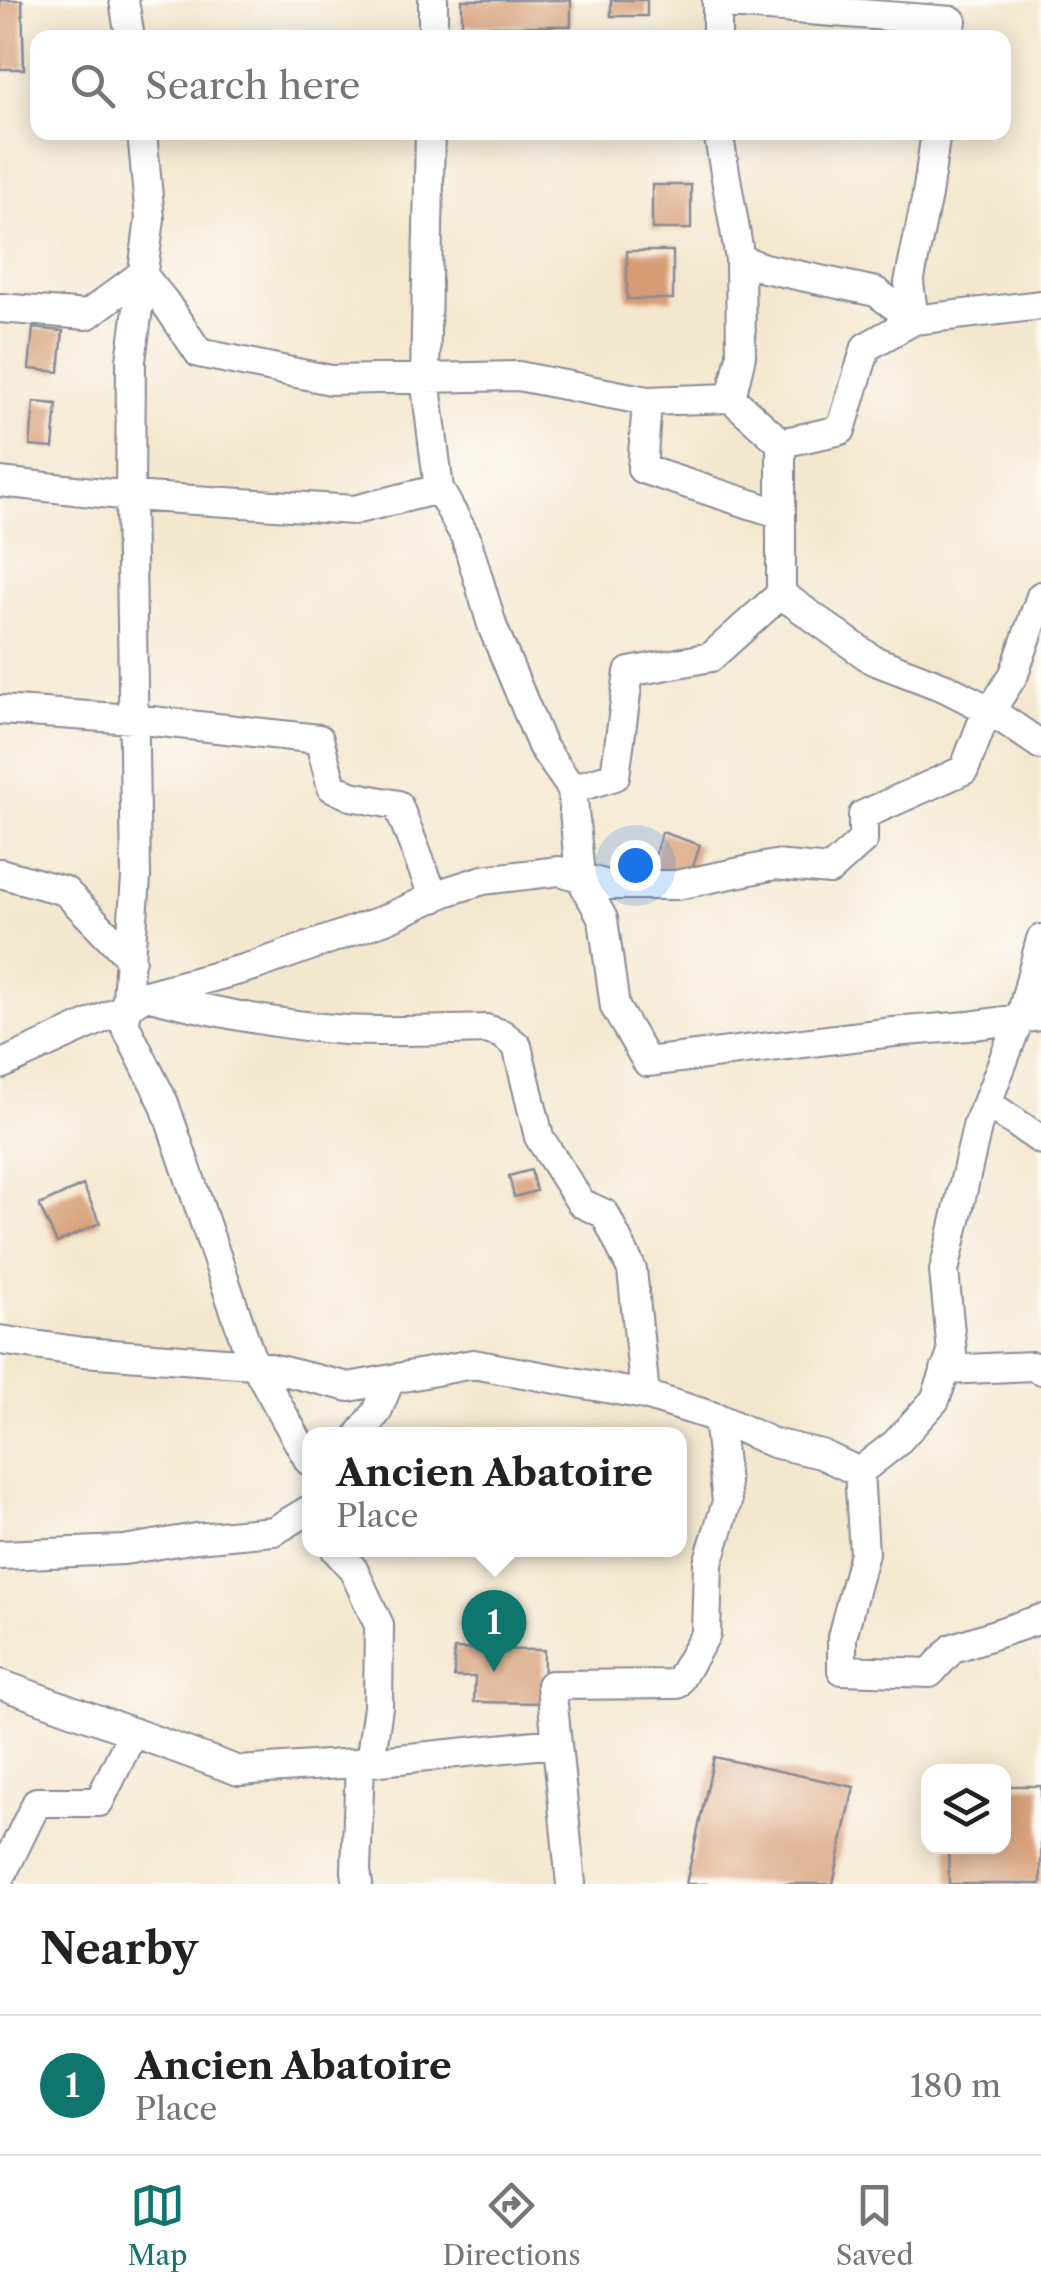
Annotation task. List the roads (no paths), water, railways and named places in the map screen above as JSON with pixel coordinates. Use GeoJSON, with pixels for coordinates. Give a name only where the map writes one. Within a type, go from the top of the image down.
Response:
{"type":"FeatureCollection","features":[{"type":"Feature","properties":{"kind":"street"},"geometry":{"type":"LineString","coordinates":[[124,0],[129,30]]}},
{"type":"Feature","properties":{"kind":"street"},"geometry":{"type":"LineString","coordinates":[[432,30],[434,0]]}},
{"type":"Feature","properties":{"kind":"street"},"geometry":{"type":"LineString","coordinates":[[718,30],[717,2],[952,21],[951,30]]}},
{"type":"Feature","properties":{"kind":"street"},"geometry":{"type":"LineString","coordinates":[[143,140],[150,219],[131,361],[136,878],[131,959],[136,1002],[126,1025],[164,1103],[254,1364],[302,1450]]}},
{"type":"Feature","properties":{"kind":"street"},"geometry":{"type":"LineString","coordinates":[[430,140],[425,378],[439,489],[466,538],[493,628],[542,746],[572,789],[580,877],[603,919],[615,1008],[647,1062],[1030,1017]]}},
{"type":"Feature","properties":{"kind":"street"},"geometry":{"type":"LineString","coordinates":[[719,140],[740,259],[741,356],[731,398]]}},
{"type":"Feature","properties":{"kind":"street"},"geometry":{"type":"LineString","coordinates":[[914,320],[909,283],[935,140]]}},
{"type":"Feature","properties":{"kind":"street"},"geometry":{"type":"LineString","coordinates":[[740,259],[764,268],[876,292],[914,320]]}},
{"type":"Feature","properties":{"kind":"street"},"geometry":{"type":"LineString","coordinates":[[0,308],[87,315],[142,274]]}},
{"type":"Feature","properties":{"kind":"street"},"geometry":{"type":"LineString","coordinates":[[142,274],[199,353],[330,380],[518,376],[647,401],[731,398],[781,444],[781,594],[712,657],[628,672],[615,776],[572,789]]}},
{"type":"Feature","properties":{"kind":"street"},"geometry":{"type":"LineString","coordinates":[[781,444],[841,430],[866,347],[914,320],[1041,305]]}},
{"type":"Feature","properties":{"kind":"street"},"geometry":{"type":"LineString","coordinates":[[647,401],[642,470],[781,514]]}},
{"type":"Feature","properties":{"kind":"street"},"geometry":{"type":"LineString","coordinates":[[0,482],[130,496],[354,510],[439,489]]}},
{"type":"Feature","properties":{"kind":"street"},"geometry":{"type":"LineString","coordinates":[[781,594],[873,660],[946,688],[991,711],[1041,745]]}},
{"type":"Feature","properties":{"kind":"street"},"geometry":{"type":"LineString","coordinates":[[0,1065],[136,1002],[254,966],[483,880],[559,871],[607,885],[677,885],[775,865],[830,870],[863,840],[863,815],[964,770],[981,726],[1014,674],[1041,596]]}},
{"type":"Feature","properties":{"kind":"street"},"geometry":{"type":"LineString","coordinates":[[0,710],[319,739],[332,787],[351,796],[398,805],[434,898]]}},
{"type":"Feature","properties":{"kind":"street"},"geometry":{"type":"LineString","coordinates":[[0,873],[65,891],[131,959]]}},
{"type":"Feature","properties":{"kind":"street"},"geometry":{"type":"LineString","coordinates":[[859,1472],[896,1443],[935,1400],[952,1353],[944,1270],[978,1123],[1030,1017],[1041,939]]}},
{"type":"Feature","properties":{"kind":"street"},"geometry":{"type":"LineString","coordinates":[[136,1002],[288,1025],[350,1030],[486,1030],[502,1034],[517,1046],[538,1137],[582,1202],[604,1214],[632,1270],[644,1395]]}},
{"type":"Feature","properties":{"kind":"street"},"geometry":{"type":"LineString","coordinates":[[987,1104],[1041,1140]]}},
{"type":"Feature","properties":{"kind":"street"},"geometry":{"type":"LineString","coordinates":[[0,1340],[82,1352],[254,1364],[349,1387],[472,1364],[644,1395],[718,1418],[772,1443],[821,1454],[859,1472]]}},
{"type":"Feature","properties":{"kind":"street"},"geometry":{"type":"LineString","coordinates":[[946,1370],[1032,1366],[1041,1370]]}},
{"type":"Feature","properties":{"kind":"street"},"geometry":{"type":"LineString","coordinates":[[365,1427],[377,1412],[390,1380]]}},
{"type":"Feature","properties":{"kind":"street"},"geometry":{"type":"LineString","coordinates":[[571,1884],[550,1686],[677,1684],[706,1634],[708,1563],[727,1502],[718,1418]]}},
{"type":"Feature","properties":{"kind":"street"},"geometry":{"type":"LineString","coordinates":[[859,1472],[864,1553],[842,1637],[842,1670],[930,1674],[953,1648],[1041,1619]]}},
{"type":"Feature","properties":{"kind":"street"},"geometry":{"type":"LineString","coordinates":[[0,1555],[124,1550],[274,1531],[302,1514]]}},
{"type":"Feature","properties":{"kind":"street"},"geometry":{"type":"LineString","coordinates":[[342,1557],[353,1569],[379,1626],[378,1707],[365,1762],[358,1884]]}},
{"type":"Feature","properties":{"kind":"street"},"geometry":{"type":"LineString","coordinates":[[0,1684],[238,1770],[556,1743]]}},
{"type":"Feature","properties":{"kind":"street"},"geometry":{"type":"LineString","coordinates":[[0,1878],[37,1802],[100,1802],[132,1732]]}},
{"type":"Feature","properties":{"kind":"place","name":"Ancien Abatoire"},"geometry":{"type":"Point","coordinates":[494,1672]}}]}
